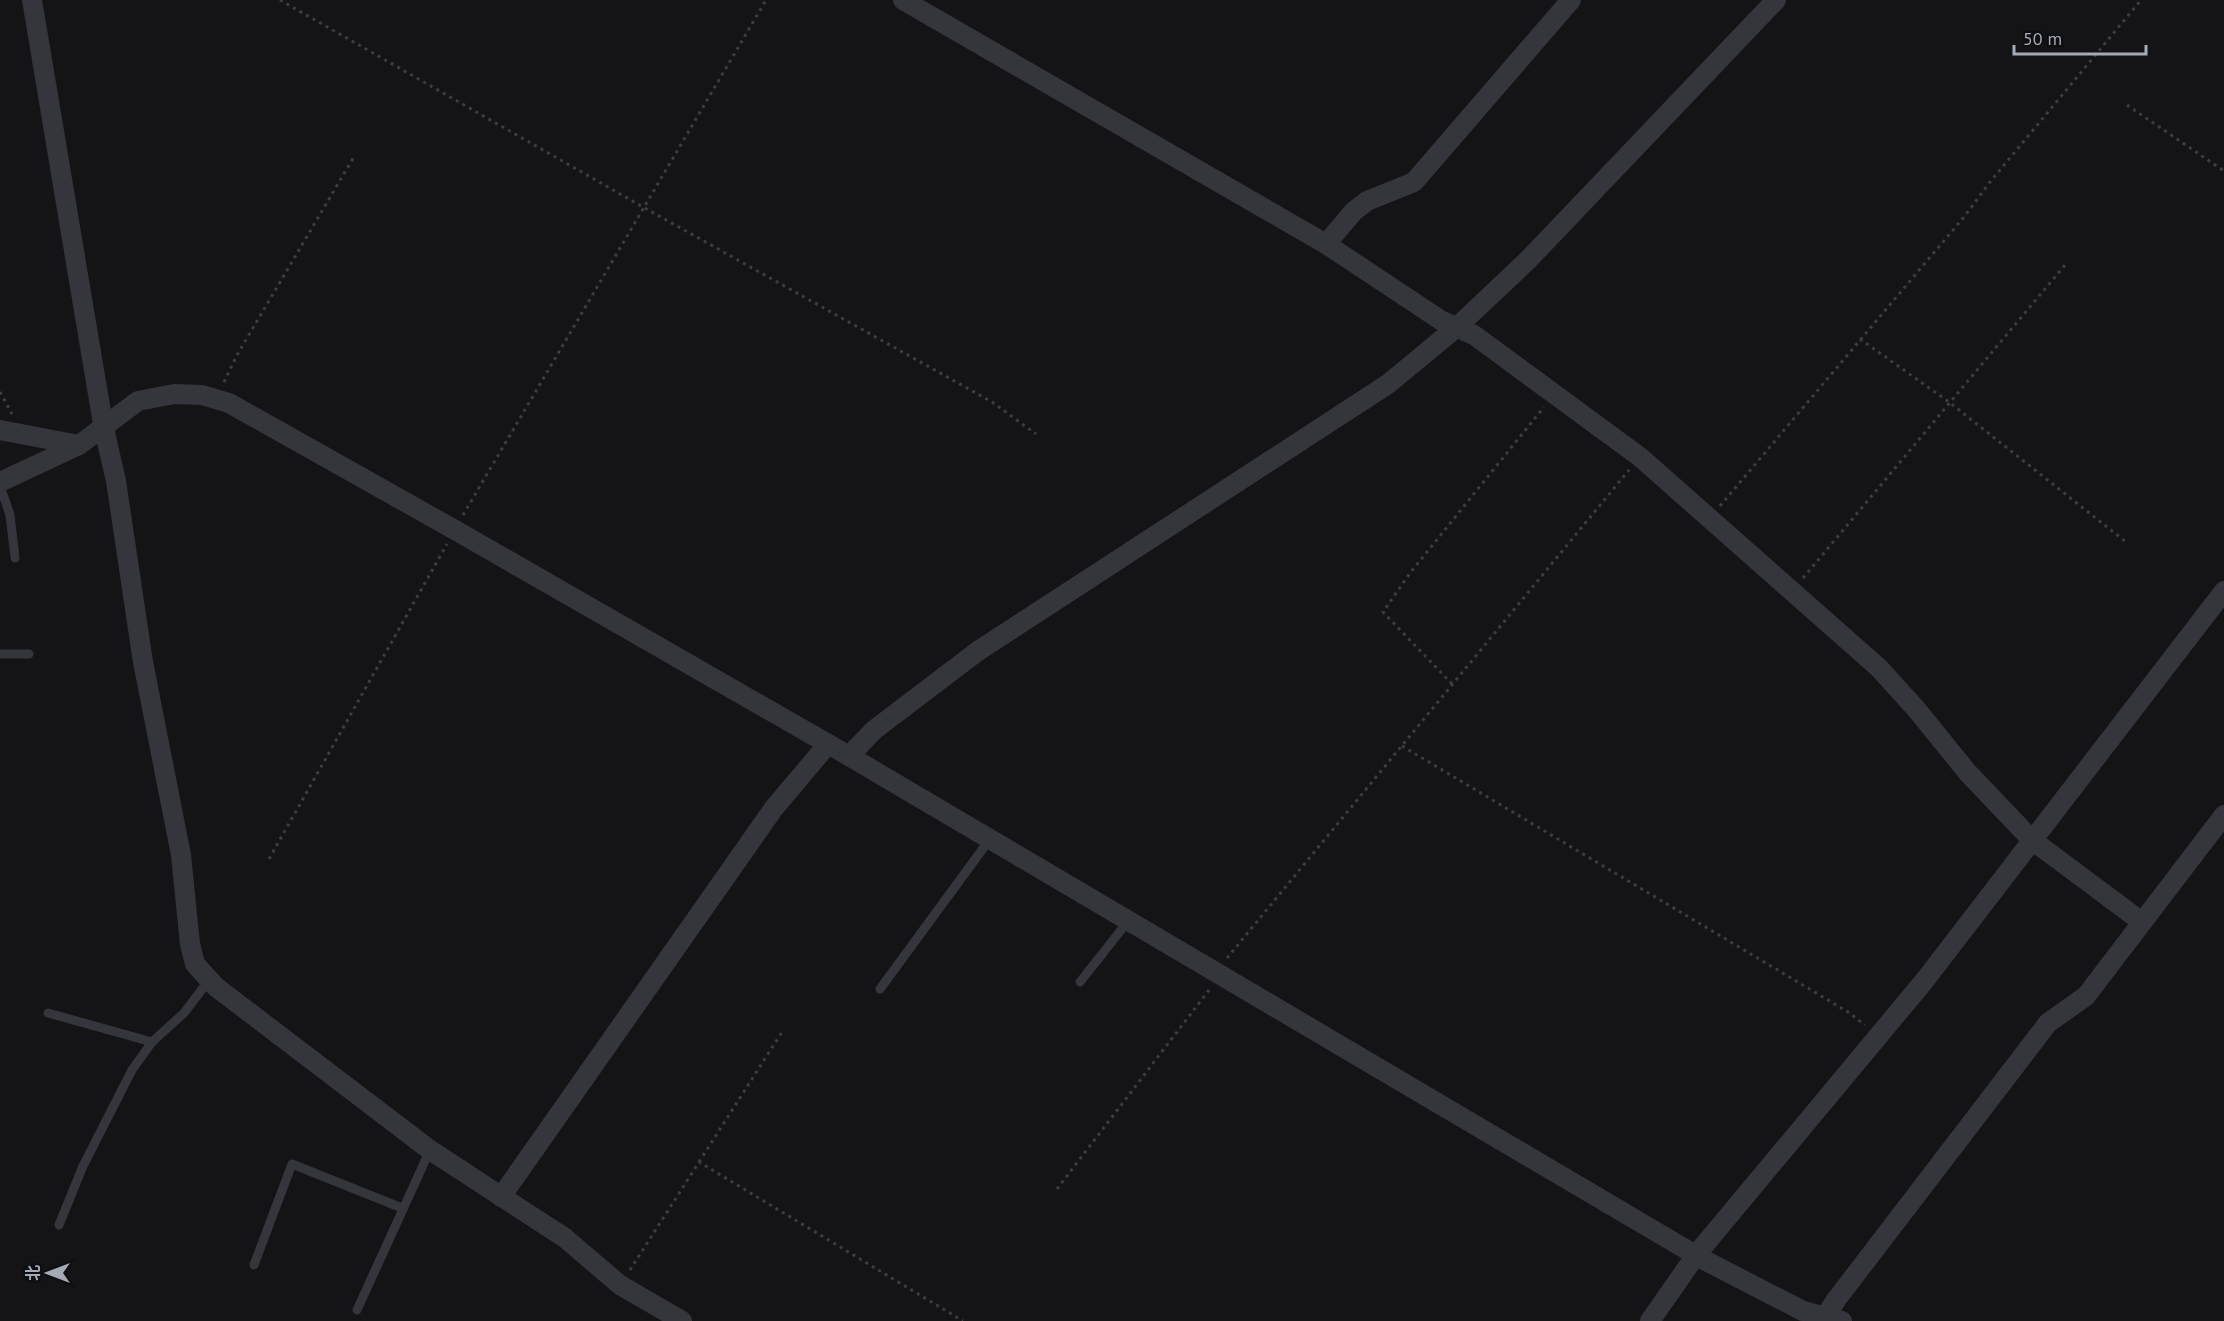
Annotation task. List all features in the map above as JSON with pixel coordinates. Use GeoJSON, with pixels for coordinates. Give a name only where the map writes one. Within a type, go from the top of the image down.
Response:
{"type":"FeatureCollection","features":[{"type":"Feature","properties":{"kind":"street"},"geometry":{"type":"LineString","coordinates":[[32,0],[103,424],[116,481],[143,662],[181,855],[190,944],[195,964],[209,980],[430,1150],[565,1238],[620,1285],[682,1321]]}},
{"type":"Feature","properties":{"kind":"street"},"geometry":{"type":"LineString","coordinates":[[903,0],[1334,249],[1442,321],[1474,335],[1640,457],[1879,668],[1917,710],[1968,773],[2036,843],[2142,922]]}},
{"type":"Feature","properties":{"kind":"street"},"geometry":{"type":"LineString","coordinates":[[1334,249],[1354,211],[1367,201],[1414,182],[1571,0]]}},
{"type":"Feature","properties":{"kind":"street"},"geometry":{"type":"LineString","coordinates":[[849,756],[874,730],[978,651],[1388,384],[1457,327],[1528,260],[1776,0]]}},
{"type":"Feature","properties":{"kind":"street"},"geometry":{"type":"LineString","coordinates":[[0,484],[79,445],[103,424],[138,401],[174,394],[202,395],[229,403],[849,756],[1799,1316],[1834,1319],[1836,1300],[2048,1023],[2086,996],[2224,815]]}},
{"type":"Feature","properties":{"kind":"street"},"geometry":{"type":"LineString","coordinates":[[0,430],[79,445]]}},
{"type":"Feature","properties":{"kind":"street"},"geometry":{"type":"LineString","coordinates":[[1650,1321],[1878,1035],[2036,843],[2224,591]]}},
{"type":"Feature","properties":{"kind":"street"},"geometry":{"type":"LineString","coordinates":[[501,1197],[774,808],[828,744]]}},
{"type":"Feature","properties":{"kind":"lane"},"geometry":{"type":"LineString","coordinates":[[0,484],[10,515],[15,558]]}},
{"type":"Feature","properties":{"kind":"lane"},"geometry":{"type":"LineString","coordinates":[[0,654],[29,654]]}},
{"type":"Feature","properties":{"kind":"lane"},"geometry":{"type":"LineString","coordinates":[[880,989],[990,839]]}},
{"type":"Feature","properties":{"kind":"lane"},"geometry":{"type":"LineString","coordinates":[[1080,982],[1129,920]]}},
{"type":"Feature","properties":{"kind":"lane"},"geometry":{"type":"LineString","coordinates":[[58,1225],[83,1166],[132,1070],[153,1042],[184,1013],[209,980]]}},
{"type":"Feature","properties":{"kind":"lane"},"geometry":{"type":"LineString","coordinates":[[48,1013],[153,1042]]}},
{"type":"Feature","properties":{"kind":"lane"},"geometry":{"type":"LineString","coordinates":[[357,1310],[430,1150]]}},
{"type":"Feature","properties":{"kind":"lane"},"geometry":{"type":"LineString","coordinates":[[254,1265],[292,1164],[402,1208]]}},
{"type":"Feature","properties":{"kind":"path"},"geometry":{"type":"LineString","coordinates":[[280,0],[992,402],[1036,434]]}},
{"type":"Feature","properties":{"kind":"path"},"geometry":{"type":"LineString","coordinates":[[269,859],[455,530],[766,0]]}},
{"type":"Feature","properties":{"kind":"path"},"geometry":{"type":"LineString","coordinates":[[1710,519],[1964,218],[1990,182],[2141,0]]}},
{"type":"Feature","properties":{"kind":"path"},"geometry":{"type":"LineString","coordinates":[[2127,105],[2224,171]]}},
{"type":"Feature","properties":{"kind":"path"},"geometry":{"type":"LineString","coordinates":[[215,399],[237,355],[355,155]]}},
{"type":"Feature","properties":{"kind":"path"},"geometry":{"type":"LineString","coordinates":[[1792,591],[2065,265]]}},
{"type":"Feature","properties":{"kind":"path"},"geometry":{"type":"LineString","coordinates":[[1860,339],[1948,402],[2126,542]]}},
{"type":"Feature","properties":{"kind":"path"},"geometry":{"type":"LineString","coordinates":[[1452,684],[1383,612],[1410,573],[1554,394]]}},
{"type":"Feature","properties":{"kind":"path"},"geometry":{"type":"LineString","coordinates":[[1057,1189],[1219,974],[1226,960],[1640,457]]}},
{"type":"Feature","properties":{"kind":"path"},"geometry":{"type":"LineString","coordinates":[[1402,746],[1838,1006],[1878,1035]]}},
{"type":"Feature","properties":{"kind":"path"},"geometry":{"type":"LineString","coordinates":[[620,1285],[782,1032]]}},
{"type":"Feature","properties":{"kind":"path"},"geometry":{"type":"LineString","coordinates":[[699,1162],[963,1321]]}}]}
